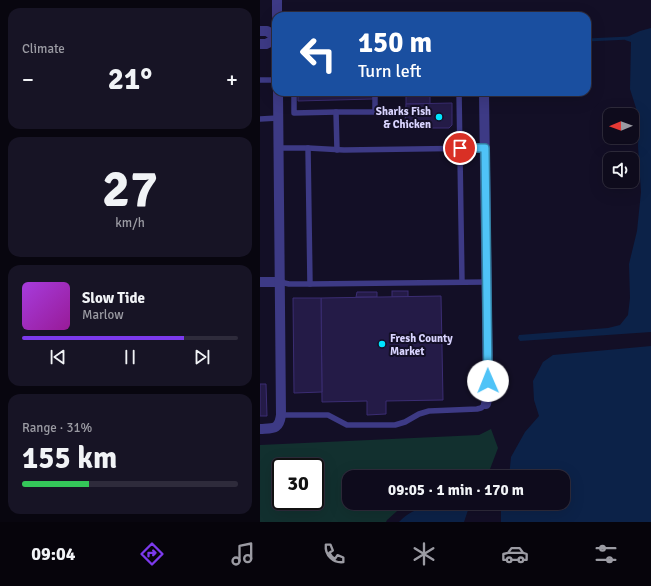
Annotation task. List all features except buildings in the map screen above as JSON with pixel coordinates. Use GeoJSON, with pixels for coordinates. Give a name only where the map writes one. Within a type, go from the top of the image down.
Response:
{"type":"FeatureCollection","features":[{"type":"Feature","properties":{"kind":"street"},"geometry":{"type":"LineString","coordinates":[[277,0],[277,12]]}},
{"type":"Feature","properties":{"kind":"street"},"geometry":{"type":"LineString","coordinates":[[260,31],[267,31],[272,35]]}},
{"type":"Feature","properties":{"kind":"street"},"geometry":{"type":"LineString","coordinates":[[260,44],[266,44],[272,40]]}},
{"type":"Feature","properties":{"kind":"street"},"geometry":{"type":"LineString","coordinates":[[260,429],[276,427],[280,423],[281,415],[278,96]]}},
{"type":"Feature","properties":{"kind":"street"},"geometry":{"type":"LineString","coordinates":[[484,96],[488,395],[486,404]]}},
{"type":"Feature","properties":{"kind":"street"},"geometry":{"type":"LineString","coordinates":[[260,282],[280,282]]}},
{"type":"Feature","properties":{"kind":"lane"},"geometry":{"type":"LineString","coordinates":[[260,80],[272,80]]}},
{"type":"Feature","properties":{"kind":"lane"},"geometry":{"type":"LineString","coordinates":[[294,96],[294,113],[375,112],[375,96]]}},
{"type":"Feature","properties":{"kind":"lane"},"geometry":{"type":"LineString","coordinates":[[459,96],[462,282]]}},
{"type":"Feature","properties":{"kind":"lane"},"geometry":{"type":"LineString","coordinates":[[336,112],[337,150]]}},
{"type":"Feature","properties":{"kind":"lane"},"geometry":{"type":"LineString","coordinates":[[260,119],[278,118]]}},
{"type":"Feature","properties":{"kind":"lane"},"geometry":{"type":"LineString","coordinates":[[279,148],[337,150],[485,148]]}},
{"type":"Feature","properties":{"kind":"lane"},"geometry":{"type":"LineString","coordinates":[[308,148],[310,284]]}},
{"type":"Feature","properties":{"kind":"lane"},"geometry":{"type":"LineString","coordinates":[[280,282],[289,284],[310,284],[487,282]]}},
{"type":"Feature","properties":{"kind":"lane"},"geometry":{"type":"LineString","coordinates":[[281,415],[328,415],[335,417],[343,424],[395,425],[429,411],[477,409],[486,404]]}},
{"type":"Feature","properties":{"kind":"green space"},"geometry":{"type":"Polygon","coordinates":[[[491,429],[498,448],[490,470],[342,470],[342,510],[398,510],[386,522],[260,522],[260,445],[479,435],[491,429]]]}},
{"type":"Feature","properties":{"kind":"water"},"geometry":{"type":"Polygon","coordinates":[[[651,28],[651,332],[520,341],[518,338],[519,335],[608,328],[620,325],[628,315],[630,298],[629,264],[637,231],[641,192],[638,146],[639,108],[636,108],[630,89],[631,42],[625,40],[625,38],[651,28]]]}},
{"type":"Feature","properties":{"kind":"water"},"geometry":{"type":"Polygon","coordinates":[[[651,346],[651,522],[501,522],[501,510],[570,510],[570,470],[510,470],[511,457],[525,432],[539,416],[534,400],[533,381],[543,362],[553,355],[651,346]]]}},
{"type":"Feature","properties":{"kind":"water"},"geometry":{"type":"Polygon","coordinates":[[[416,510],[468,510],[464,522],[399,522],[409,513],[416,510]]]}},
{"type":"Feature","properties":{"kind":"waterway"},"geometry":{"type":"LineString","coordinates":[[591,40],[629,38]]}},
{"type":"Feature","properties":{"kind":"place","name":"Sharks Fish & Chicken"},"geometry":{"type":"Point","coordinates":[439,117]}},
{"type":"Feature","properties":{"kind":"place","name":"Fresh County Market"},"geometry":{"type":"Point","coordinates":[382,344]}},
{"type":"Feature","properties":{"kind":"route"},"geometry":{"type":"LineString","coordinates":[[460,148],[485,148],[488,381]]}}]}
